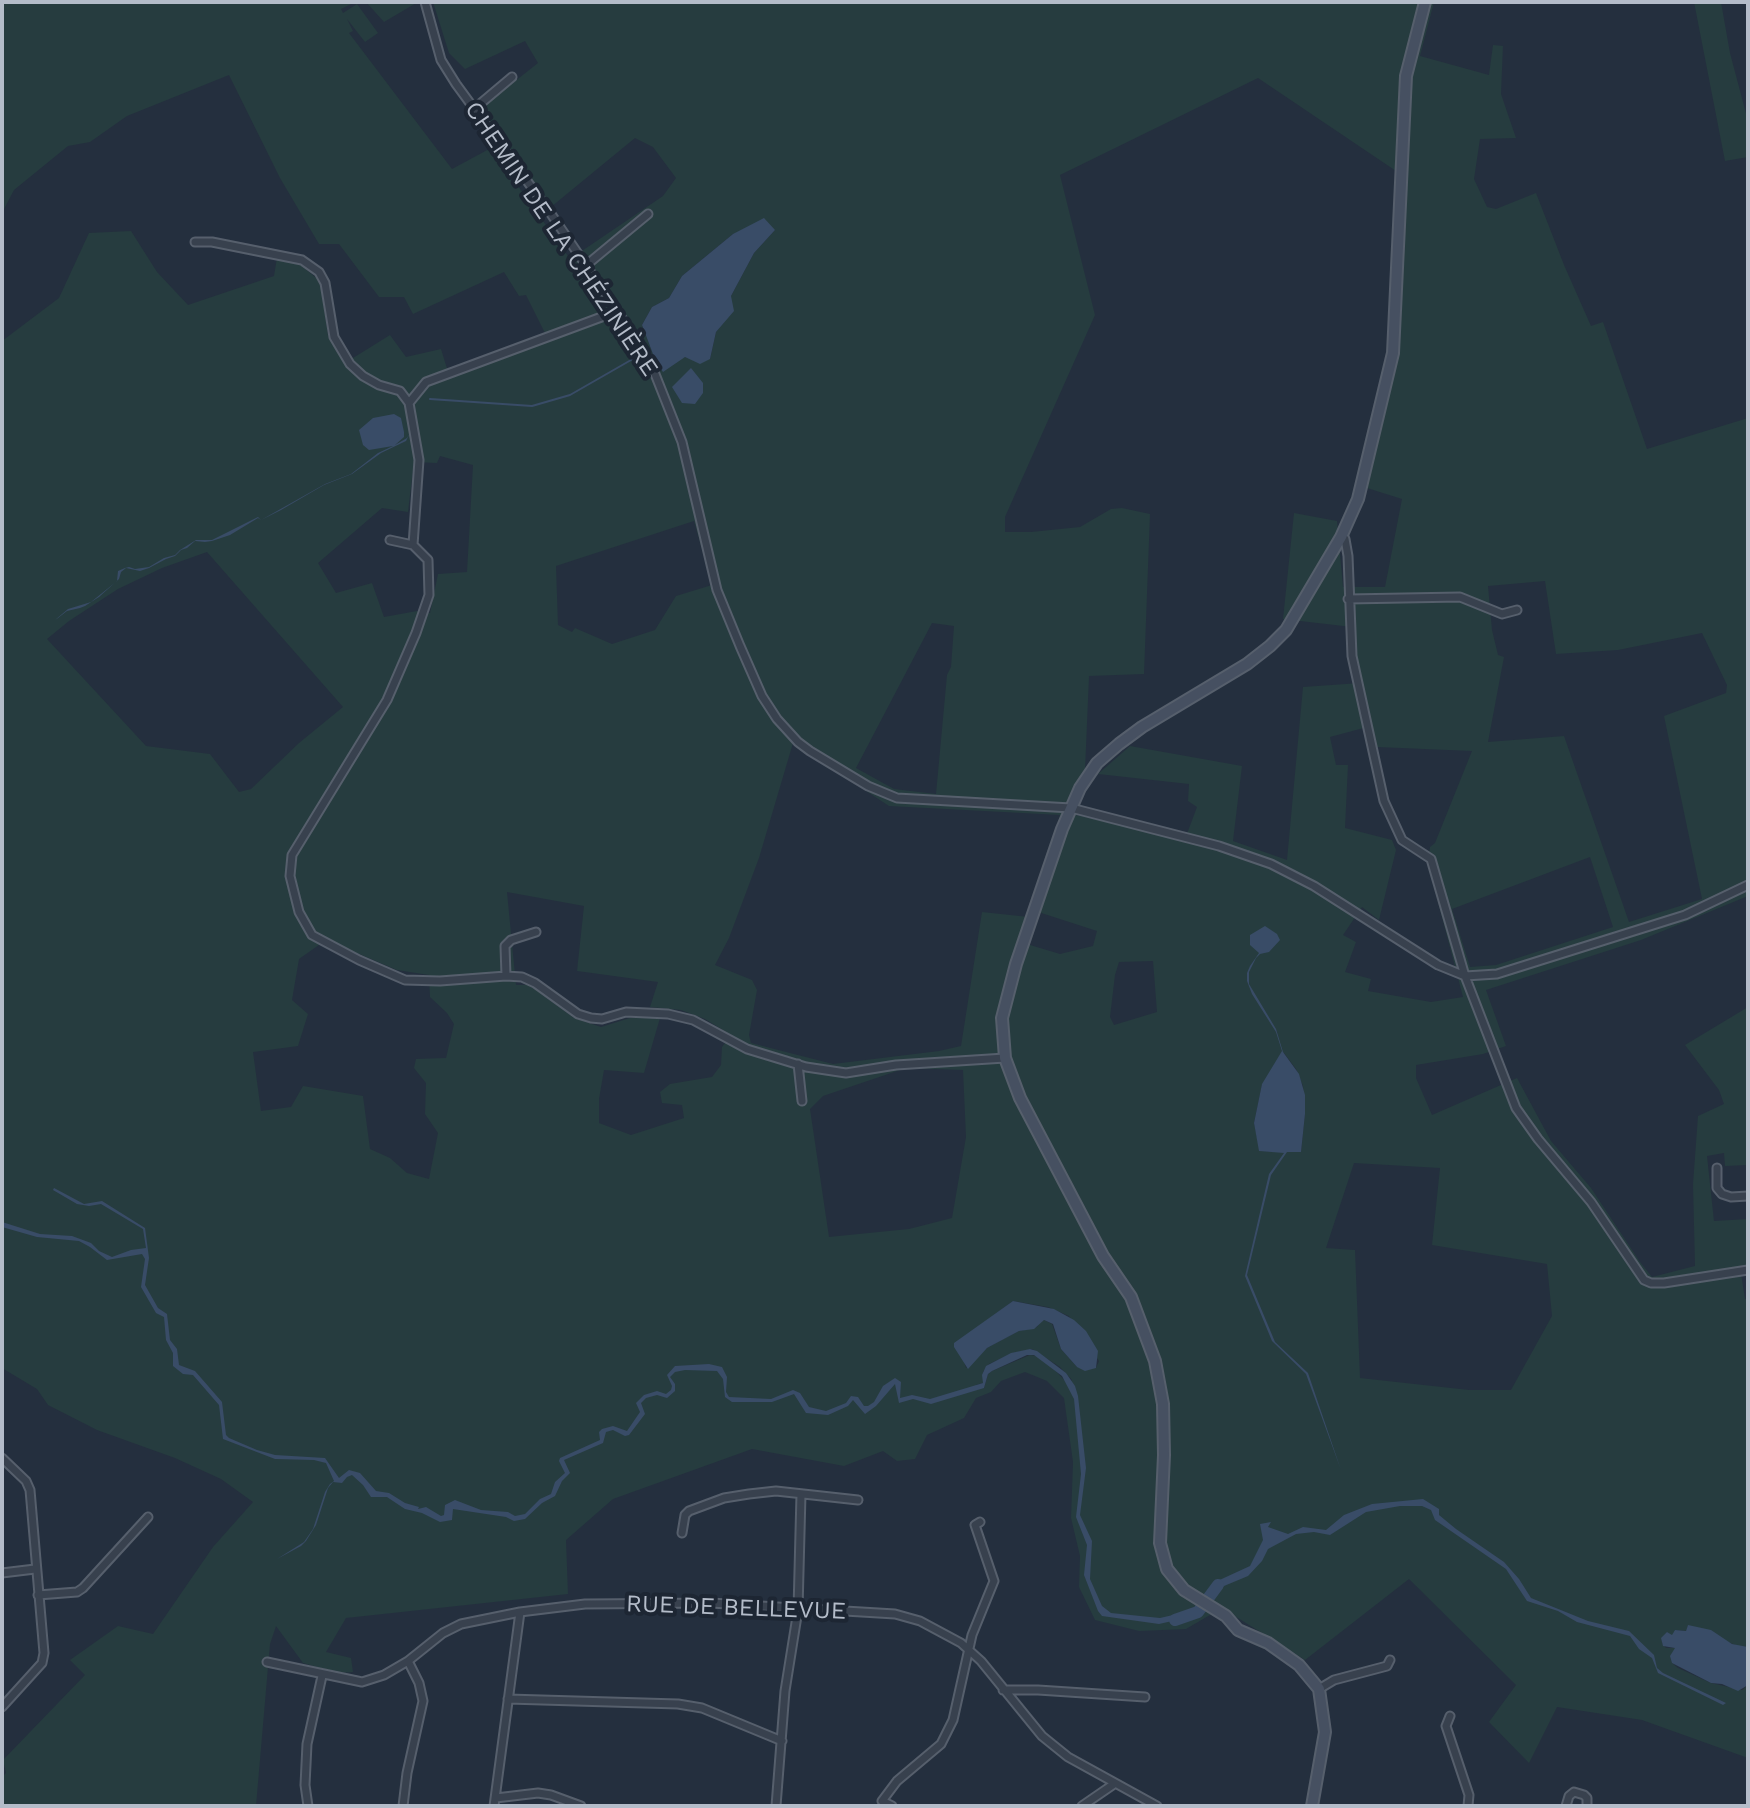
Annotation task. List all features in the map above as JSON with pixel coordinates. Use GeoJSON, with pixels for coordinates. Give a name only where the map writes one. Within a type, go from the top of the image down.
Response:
{"type":"FeatureCollection","features":[{"type":"Feature","properties":{"kind":"street","name":"CHEMIN DE LA CHÉZINIÈRE"},"geometry":{"type":"LineString","coordinates":[[425,2],[441,60],[549,211],[584,267],[634,336],[655,374],[675,420],[690,470],[717,590],[762,696],[788,733],[810,751],[868,786],[897,798],[1071,808],[1219,846],[1271,864],[1354,910],[1438,965],[1465,976]]}},
{"type":"Feature","properties":{"kind":"street"},"geometry":{"type":"LineString","coordinates":[[1312,1806],[1325,1732],[1319,1689],[1289,1657],[1260,1639],[1245,1634],[1226,1616],[1184,1590],[1172,1577],[1161,1556],[1159,1516],[1164,1455],[1163,1404],[1155,1361],[1131,1297],[1103,1256],[1020,1098],[1005,1058],[1002,1018],[1007,993],[1071,808],[1097,763],[1119,744],[1270,646],[1286,630],[1341,537],[1358,499],[1393,353],[1406,76],[1425,2]]}},
{"type":"Feature","properties":{"kind":"street"},"geometry":{"type":"LineString","coordinates":[[474,109],[512,77]]}},
{"type":"Feature","properties":{"kind":"street"},"geometry":{"type":"LineString","coordinates":[[584,267],[648,214]]}},
{"type":"Feature","properties":{"kind":"street"},"geometry":{"type":"LineString","coordinates":[[195,242],[245,248],[302,260],[313,266],[325,283],[334,337],[350,364],[379,385],[400,391],[615,312]]}},
{"type":"Feature","properties":{"kind":"street"},"geometry":{"type":"LineString","coordinates":[[409,403],[426,382]]}},
{"type":"Feature","properties":{"kind":"street"},"geometry":{"type":"LineString","coordinates":[[400,391],[409,403],[419,460],[413,545]]}},
{"type":"Feature","properties":{"kind":"street"},"geometry":{"type":"LineString","coordinates":[[1341,537],[1345,539],[1348,556],[1352,656],[1384,801],[1402,840],[1431,859],[1465,976],[1516,1108],[1591,1202],[1644,1280],[1664,1283],[1747,1271]]}},
{"type":"Feature","properties":{"kind":"street"},"geometry":{"type":"LineString","coordinates":[[390,540],[413,545],[428,560],[429,595],[387,700],[292,855],[290,876],[299,912],[312,935],[405,980],[522,977],[578,1014],[591,1018],[602,1019],[626,1012],[668,1014],[693,1020],[747,1049],[798,1064],[846,1073],[896,1065],[1005,1058]]}},
{"type":"Feature","properties":{"kind":"street"},"geometry":{"type":"LineString","coordinates":[[1348,599],[1460,597],[1502,614],[1517,610]]}},
{"type":"Feature","properties":{"kind":"street"},"geometry":{"type":"LineString","coordinates":[[1465,976],[1497,974],[1685,915],[1748,885]]}},
{"type":"Feature","properties":{"kind":"street"},"geometry":{"type":"LineString","coordinates":[[506,976],[505,946],[511,940],[536,932]]}},
{"type":"Feature","properties":{"kind":"street"},"geometry":{"type":"LineString","coordinates":[[798,1064],[802,1101]]}},
{"type":"Feature","properties":{"kind":"street"},"geometry":{"type":"LineString","coordinates":[[1717,1168],[1717,1188],[1722,1194],[1748,1196]]}},
{"type":"Feature","properties":{"kind":"street"},"geometry":{"type":"LineString","coordinates":[[2,1458],[26,1481],[30,1490],[44,1653],[42,1663],[2,1707]]}},
{"type":"Feature","properties":{"kind":"street"},"geometry":{"type":"LineString","coordinates":[[682,1533],[685,1515],[689,1511],[724,1498],[776,1491],[858,1500]]}},
{"type":"Feature","properties":{"kind":"street"},"geometry":{"type":"LineString","coordinates":[[776,1806],[785,1691],[798,1610],[801,1494]]}},
{"type":"Feature","properties":{"kind":"street"},"geometry":{"type":"LineString","coordinates":[[38,1595],[77,1592],[83,1588],[148,1517]]}},
{"type":"Feature","properties":{"kind":"street"},"geometry":{"type":"LineString","coordinates":[[892,1806],[881,1803],[897,1781],[930,1754],[949,1732],[968,1649],[994,1581],[975,1525],[980,1522]]}},
{"type":"Feature","properties":{"kind":"street"},"geometry":{"type":"LineString","coordinates":[[2,1573],[35,1569]]}},
{"type":"Feature","properties":{"kind":"street","name":"RUE DE BELLEVUE"},"geometry":{"type":"LineString","coordinates":[[267,1662],[362,1682],[384,1675],[408,1661],[443,1633],[461,1624],[520,1612],[585,1604],[711,1603],[895,1614],[942,1631],[968,1649],[1042,1736],[1068,1757],[1157,1806]]}},
{"type":"Feature","properties":{"kind":"street"},"geometry":{"type":"LineString","coordinates":[[520,1612],[495,1802],[538,1793],[581,1806]]}},
{"type":"Feature","properties":{"kind":"street"},"geometry":{"type":"LineString","coordinates":[[1319,1689],[1334,1680],[1387,1666],[1390,1660]]}},
{"type":"Feature","properties":{"kind":"street"},"geometry":{"type":"LineString","coordinates":[[403,1806],[423,1701],[419,1683],[408,1661]]}},
{"type":"Feature","properties":{"kind":"street"},"geometry":{"type":"LineString","coordinates":[[308,1806],[305,1785],[307,1744],[322,1676]]}},
{"type":"Feature","properties":{"kind":"street"},"geometry":{"type":"LineString","coordinates":[[1003,1690],[1145,1697]]}},
{"type":"Feature","properties":{"kind":"street"},"geometry":{"type":"LineString","coordinates":[[508,1699],[678,1704],[702,1708],[782,1741]]}},
{"type":"Feature","properties":{"kind":"street"},"geometry":{"type":"LineString","coordinates":[[1450,1716],[1446,1726],[1469,1795],[1468,1806]]}},
{"type":"Feature","properties":{"kind":"street"},"geometry":{"type":"LineString","coordinates":[[1082,1806],[1114,1784]]}},
{"type":"Feature","properties":{"kind":"street"},"geometry":{"type":"LineString","coordinates":[[1566,1806],[1574,1792],[1587,1798],[1587,1806]]}},
{"type":"Feature","properties":{"kind":"green space"},"geometry":{"type":"Polygon","coordinates":[[[2,2],[355,2],[341,9],[343,13],[357,4],[378,33],[365,42],[347,19],[353,31],[349,33],[452,169],[491,148],[570,259],[663,196],[676,178],[653,147],[635,138],[551,207],[480,109],[538,63],[525,41],[465,69],[449,53],[433,2],[1434,2],[1420,56],[1489,75],[1493,45],[1503,46],[1501,94],[1516,138],[1480,139],[1474,179],[1487,207],[1496,209],[1536,193],[1591,326],[1603,322],[1647,449],[1748,418],[1748,896],[1641,940],[1486,990],[1506,1046],[1483,1054],[1416,1065],[1416,1078],[1432,1115],[1517,1078],[1551,1141],[1591,1188],[1652,1277],[1695,1266],[1693,1184],[1698,1116],[1724,1104],[1719,1090],[1685,1045],[1748,1007],[1748,1165],[1725,1166],[1724,1153],[1707,1156],[1714,1221],[1748,1219],[1748,1265],[1740,1267],[1745,1299],[1748,1298],[1748,1647],[1688,1626],[1686,1631],[1675,1630],[1672,1636],[1667,1632],[1662,1643],[1666,1648],[1675,1648],[1672,1663],[1678,1668],[1711,1683],[1742,1690],[1748,1685],[1748,1758],[1642,1720],[1557,1707],[1529,1763],[1489,1722],[1516,1685],[1409,1579],[1305,1660],[1222,1608],[1186,1629],[1139,1631],[1095,1620],[1079,1587],[1080,1556],[1071,1518],[1073,1462],[1064,1398],[1047,1381],[1025,1372],[1001,1381],[991,1392],[976,1398],[964,1418],[927,1435],[915,1459],[897,1461],[883,1451],[844,1466],[752,1449],[613,1499],[566,1540],[568,1594],[346,1618],[326,1652],[351,1658],[353,1672],[338,1673],[303,1663],[276,1626],[270,1644],[256,1806],[2,1806],[2,1777],[6,1773],[3,1760],[85,1675],[70,1660],[118,1626],[153,1634],[213,1547],[253,1502],[221,1479],[175,1458],[97,1430],[48,1405],[37,1389],[2,1368],[2,341],[59,298],[89,233],[131,231],[157,272],[188,305],[274,276],[277,258],[298,263],[320,281],[328,335],[345,363],[390,335],[406,357],[441,349],[449,375],[548,339],[526,295],[519,296],[504,272],[413,314],[404,297],[379,297],[339,244],[319,244],[280,178],[229,75],[127,116],[90,142],[68,146],[14,190],[2,213],[2,2]],[[1258,78],[1060,175],[1095,315],[1005,517],[1005,532],[1031,532],[1080,527],[1111,509],[1150,514],[1144,674],[1089,676],[1085,770],[1062,812],[1185,839],[1197,807],[1188,801],[1189,784],[1098,774],[1130,746],[1242,766],[1233,841],[1287,860],[1303,687],[1360,683],[1352,627],[1283,619],[1294,513],[1337,521],[1343,587],[1385,587],[1402,499],[1367,488],[1395,360],[1408,173],[1396,171],[1258,78]],[[775,230],[733,234],[682,276],[669,298],[652,307],[642,325],[656,362],[685,357],[710,359],[716,332],[724,322],[731,296],[754,253],[775,230]],[[440,456],[437,463],[414,462],[408,512],[382,508],[318,563],[336,593],[372,583],[384,617],[417,611],[430,613],[438,574],[467,572],[473,465],[440,456]],[[694,521],[556,566],[558,625],[572,632],[575,628],[612,644],[655,630],[676,596],[712,585],[694,521]],[[207,552],[162,568],[118,589],[47,639],[146,746],[210,754],[239,792],[251,789],[299,743],[343,707],[207,552]],[[1545,581],[1488,586],[1498,655],[1504,657],[1488,742],[1564,736],[1629,922],[1702,899],[1664,716],[1726,693],[1727,685],[1702,633],[1618,650],[1556,654],[1545,581]],[[932,623],[856,768],[894,789],[936,794],[954,626],[932,623]],[[1371,726],[1330,737],[1336,765],[1348,765],[1345,828],[1392,840],[1396,850],[1379,920],[1362,907],[1343,935],[1356,942],[1345,972],[1371,979],[1368,991],[1431,1002],[1463,997],[1428,864],[1430,847],[1435,843],[1472,751],[1377,747],[1371,726]],[[793,743],[759,858],[729,938],[715,965],[752,980],[757,990],[749,1035],[751,1043],[833,1064],[961,1046],[982,912],[1029,917],[1020,942],[1060,954],[1093,946],[1097,931],[1032,910],[1060,815],[889,806],[793,743]],[[1590,857],[1452,909],[1470,967],[1496,965],[1613,927],[1590,857]],[[507,892],[516,985],[529,985],[574,1018],[601,1027],[630,1018],[660,1018],[644,1073],[604,1070],[599,1123],[631,1135],[684,1118],[682,1105],[662,1103],[660,1092],[670,1084],[712,1077],[721,1065],[722,1047],[731,1035],[705,1019],[681,1010],[650,1007],[658,982],[577,971],[584,906],[507,892]],[[326,940],[299,959],[292,1000],[308,1014],[298,1046],[253,1052],[261,1111],[291,1107],[303,1086],[363,1096],[370,1149],[390,1158],[407,1173],[429,1179],[438,1133],[425,1114],[426,1083],[414,1068],[416,1059],[446,1058],[454,1024],[430,997],[429,975],[397,970],[326,940]],[[1153,961],[1119,962],[1110,1017],[1114,1025],[1157,1012],[1153,961]],[[1284,1053],[1262,1085],[1254,1123],[1260,1151],[1301,1152],[1305,1114],[1303,1086],[1296,1069],[1284,1053]],[[906,1068],[823,1096],[810,1109],[829,1237],[909,1229],[952,1218],[966,1137],[963,1070],[906,1068]],[[1354,1163],[1326,1248],[1355,1250],[1360,1378],[1469,1390],[1511,1390],[1552,1316],[1547,1264],[1432,1245],[1440,1168],[1354,1163]],[[1013,1301],[970,1333],[963,1358],[966,1368],[987,1348],[1019,1331],[1037,1327],[1044,1320],[1052,1324],[1061,1349],[1077,1367],[1096,1368],[1099,1361],[1069,1316],[1048,1307],[1013,1301]],[[1032,1349],[1013,1353],[989,1364],[983,1372],[983,1383],[976,1385],[984,1388],[992,1371],[1030,1355],[1049,1364],[1068,1384],[1072,1380],[1060,1367],[1032,1349]]]}},
{"type":"Feature","properties":{"kind":"green space"},"geometry":{"type":"Polygon","coordinates":[[[366,2],[418,2],[384,22],[366,2]]]}},
{"type":"Feature","properties":{"kind":"green space"},"geometry":{"type":"Polygon","coordinates":[[[1694,2],[1721,2],[1730,53],[1748,121],[1748,157],[1725,161],[1694,2]]]}},
{"type":"Feature","properties":{"kind":"water"},"geometry":{"type":"Polygon","coordinates":[[[764,218],[775,230],[754,253],[731,296],[734,311],[716,332],[710,359],[700,364],[685,357],[663,372],[642,325],[652,307],[669,298],[682,276],[733,234],[764,218]]]}},
{"type":"Feature","properties":{"kind":"water"},"geometry":{"type":"Polygon","coordinates":[[[691,368],[703,383],[703,393],[695,404],[682,403],[672,387],[691,368]]]}},
{"type":"Feature","properties":{"kind":"water"},"geometry":{"type":"Polygon","coordinates":[[[394,414],[401,418],[404,437],[395,445],[410,433],[406,441],[381,453],[352,474],[324,485],[261,520],[325,484],[351,474],[378,453],[393,446],[369,450],[363,445],[359,430],[373,418],[394,414]]]}},
{"type":"Feature","properties":{"kind":"water"},"geometry":{"type":"Polygon","coordinates":[[[258,517],[261,520],[258,518],[230,535],[212,541],[195,541],[175,556],[149,568],[140,571],[126,568],[117,581],[118,571],[125,568],[149,567],[175,555],[196,540],[212,540],[258,517]]]}},
{"type":"Feature","properties":{"kind":"water"},"geometry":{"type":"Polygon","coordinates":[[[115,583],[99,597],[85,606],[67,611],[55,620],[68,609],[91,602],[115,583]]]}},
{"type":"Feature","properties":{"kind":"water"},"geometry":{"type":"Polygon","coordinates":[[[1265,926],[1280,940],[1269,952],[1256,958],[1249,972],[1249,984],[1276,1029],[1283,1052],[1299,1074],[1305,1095],[1305,1114],[1301,1152],[1287,1152],[1271,1175],[1247,1275],[1275,1342],[1308,1373],[1341,1470],[1306,1374],[1272,1341],[1245,1276],[1269,1174],[1284,1153],[1259,1151],[1254,1123],[1262,1084],[1282,1051],[1276,1032],[1247,981],[1250,966],[1259,953],[1250,945],[1250,935],[1265,926]]]}},
{"type":"Feature","properties":{"kind":"water"},"geometry":{"type":"Polygon","coordinates":[[[54,1188],[84,1204],[102,1201],[145,1228],[149,1258],[145,1285],[158,1308],[167,1314],[170,1340],[177,1349],[179,1365],[195,1371],[222,1402],[229,1438],[275,1455],[325,1458],[339,1478],[349,1470],[360,1473],[376,1491],[389,1493],[418,1509],[426,1507],[441,1516],[444,1515],[445,1505],[455,1500],[481,1510],[508,1512],[515,1516],[525,1514],[540,1499],[551,1494],[555,1482],[565,1473],[560,1458],[600,1440],[599,1432],[602,1429],[613,1426],[627,1431],[640,1412],[636,1403],[644,1395],[657,1391],[666,1394],[671,1390],[667,1375],[675,1366],[709,1364],[722,1367],[727,1377],[726,1392],[729,1397],[771,1399],[793,1390],[800,1393],[809,1407],[826,1411],[846,1403],[851,1396],[858,1397],[864,1406],[868,1406],[883,1386],[895,1378],[901,1382],[900,1398],[912,1395],[930,1399],[983,1383],[986,1366],[1011,1353],[1030,1349],[1037,1351],[1066,1373],[1078,1396],[1086,1468],[1080,1515],[1092,1541],[1090,1579],[1102,1606],[1111,1613],[1160,1618],[1186,1612],[1190,1617],[1159,1624],[1102,1616],[1098,1611],[1084,1575],[1087,1545],[1076,1517],[1081,1474],[1074,1399],[1062,1376],[1034,1355],[1027,1355],[992,1371],[984,1388],[931,1404],[913,1399],[899,1403],[895,1384],[865,1414],[853,1400],[848,1406],[828,1415],[806,1413],[794,1394],[772,1402],[732,1402],[725,1397],[723,1379],[717,1371],[675,1372],[670,1377],[675,1391],[667,1398],[657,1395],[646,1398],[641,1403],[645,1414],[629,1435],[613,1430],[606,1432],[603,1443],[564,1460],[570,1473],[555,1496],[525,1519],[514,1521],[453,1509],[452,1520],[440,1522],[405,1509],[387,1497],[371,1497],[352,1475],[342,1483],[333,1482],[328,1488],[316,1525],[306,1541],[277,1559],[304,1542],[313,1529],[325,1492],[330,1484],[334,1481],[326,1463],[275,1459],[223,1439],[219,1405],[193,1375],[183,1374],[173,1366],[164,1317],[156,1313],[141,1287],[145,1259],[142,1254],[107,1260],[79,1241],[37,1237],[2,1227],[2,1222],[40,1234],[72,1236],[91,1243],[112,1257],[146,1248],[143,1229],[101,1204],[89,1206],[77,1204],[54,1188]]]}},
{"type":"Feature","properties":{"kind":"water"},"geometry":{"type":"Polygon","coordinates":[[[1013,1301],[1054,1309],[1074,1320],[1086,1331],[1098,1351],[1096,1368],[1085,1371],[1077,1367],[1061,1349],[1053,1324],[1044,1320],[1034,1329],[1019,1331],[987,1348],[968,1369],[954,1343],[1013,1301]]]}},
{"type":"Feature","properties":{"kind":"water"},"geometry":{"type":"Polygon","coordinates":[[[1423,1499],[1439,1509],[1439,1515],[1456,1529],[1504,1562],[1531,1598],[1588,1621],[1629,1631],[1654,1655],[1657,1668],[1663,1673],[1726,1703],[1723,1705],[1658,1673],[1652,1658],[1639,1649],[1630,1636],[1577,1622],[1558,1611],[1527,1601],[1506,1569],[1435,1520],[1431,1510],[1422,1506],[1366,1512],[1330,1535],[1314,1532],[1296,1534],[1268,1549],[1248,1576],[1224,1586],[1210,1597],[1207,1595],[1213,1583],[1250,1566],[1263,1540],[1260,1524],[1271,1522],[1268,1527],[1288,1534],[1303,1527],[1326,1530],[1344,1515],[1372,1504],[1423,1499]]]}},
{"type":"Feature","properties":{"kind":"water"},"geometry":{"type":"Polygon","coordinates":[[[1688,1625],[1711,1630],[1732,1644],[1748,1647],[1748,1685],[1738,1691],[1711,1683],[1672,1663],[1670,1656],[1675,1648],[1663,1646],[1661,1638],[1667,1632],[1672,1635],[1675,1630],[1686,1631],[1688,1625]]]}},
{"type":"Feature","properties":{"kind":"waterway"},"geometry":{"type":"LineString","coordinates":[[430,399],[532,406],[570,395],[638,356]]}},
{"type":"Feature","properties":{"kind":"waterway"},"geometry":{"type":"LineString","coordinates":[[1175,1620],[1198,1612],[1218,1585]]}}]}
